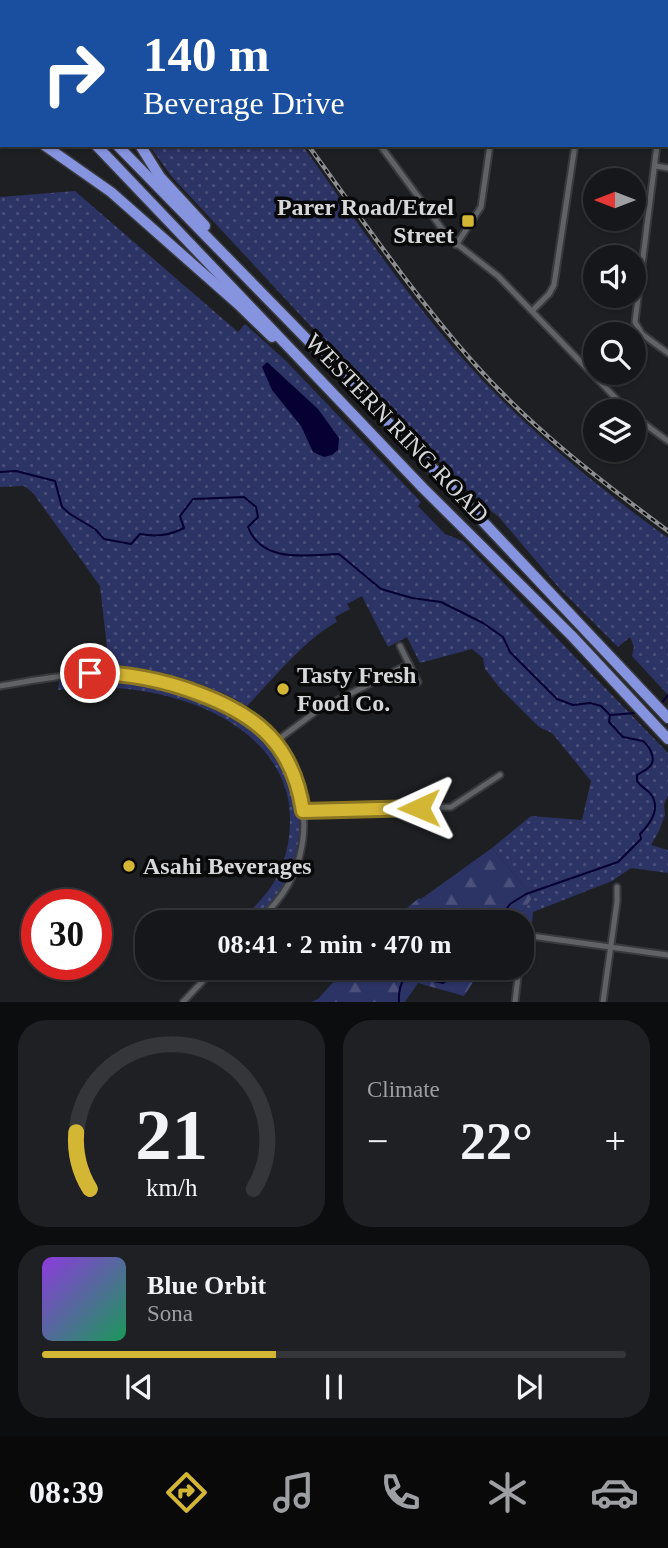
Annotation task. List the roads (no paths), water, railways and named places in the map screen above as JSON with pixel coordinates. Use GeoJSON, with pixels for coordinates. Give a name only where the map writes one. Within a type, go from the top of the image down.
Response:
{"type":"FeatureCollection","features":[{"type":"Feature","properties":{"kind":"highway"},"geometry":{"type":"LineString","coordinates":[[46,147],[111,192],[239,305],[424,488]]}},
{"type":"Feature","properties":{"kind":"highway","name":"WESTERN RING ROAD"},"geometry":{"type":"LineString","coordinates":[[98,147],[668,739]]}},
{"type":"Feature","properties":{"kind":"highway","name":"WESTERN RING ROAD"},"geometry":{"type":"LineString","coordinates":[[119,147],[302,332],[668,718]]}},
{"type":"Feature","properties":{"kind":"highway"},"geometry":{"type":"LineString","coordinates":[[141,147],[159,177],[272,295],[302,332]]}},
{"type":"Feature","properties":{"kind":"street"},"geometry":{"type":"LineString","coordinates":[[383,147],[445,234],[495,273],[616,399]]}},
{"type":"Feature","properties":{"kind":"street"},"geometry":{"type":"LineString","coordinates":[[456,245],[481,207],[491,147]]}},
{"type":"Feature","properties":{"kind":"street"},"geometry":{"type":"LineString","coordinates":[[532,311],[550,294],[554,285],[575,147]]}},
{"type":"Feature","properties":{"kind":"street"},"geometry":{"type":"LineString","coordinates":[[657,147],[635,322],[642,334],[668,353]]}},
{"type":"Feature","properties":{"kind":"street"},"geometry":{"type":"LineString","coordinates":[[656,166],[668,168]]}},
{"type":"Feature","properties":{"kind":"street"},"geometry":{"type":"LineString","coordinates":[[646,425],[668,441]]}},
{"type":"Feature","properties":{"kind":"street"},"geometry":{"type":"LineString","coordinates":[[400,646],[418,682]]}},
{"type":"Feature","properties":{"kind":"street"},"geometry":{"type":"LineString","coordinates":[[275,741],[318,710],[409,664]]}},
{"type":"Feature","properties":{"kind":"street"},"geometry":{"type":"LineString","coordinates":[[0,686],[90,673],[140,676],[181,687],[231,706],[255,721],[275,741],[295,775],[303,811],[302,847],[294,871],[280,897],[269,910]]}},
{"type":"Feature","properties":{"kind":"street"},"geometry":{"type":"LineString","coordinates":[[303,811],[451,807],[500,775]]}},
{"type":"Feature","properties":{"kind":"street"},"geometry":{"type":"LineString","coordinates":[[603,1002],[617,887]]}},
{"type":"Feature","properties":{"kind":"street"},"geometry":{"type":"LineString","coordinates":[[534,936],[668,955]]}},
{"type":"Feature","properties":{"kind":"street"},"geometry":{"type":"LineString","coordinates":[[183,1002],[204,980]]}},
{"type":"Feature","properties":{"kind":"street"},"geometry":{"type":"LineString","coordinates":[[514,1002],[517,980]]}},
{"type":"Feature","properties":{"kind":"waterway"},"geometry":{"type":"LineString","coordinates":[[0,472],[16,471],[55,481],[62,507],[70,514],[95,529],[104,539],[131,544],[140,534],[162,535],[184,528],[180,516],[193,499],[244,497],[256,507],[258,517],[248,527],[264,547],[287,555],[339,554],[381,589],[412,598],[441,602],[483,623],[503,637],[510,652],[557,699],[573,705],[590,703],[601,706],[610,715]]}},
{"type":"Feature","properties":{"kind":"waterway"},"geometry":{"type":"LineString","coordinates":[[660,705],[668,695]]}},
{"type":"Feature","properties":{"kind":"waterway"},"geometry":{"type":"LineString","coordinates":[[506,910],[526,894],[618,862],[641,839],[640,834],[651,821],[655,804],[650,793],[637,781],[637,775],[651,765],[652,754],[643,741],[623,737],[609,722],[610,715],[636,713]]}},
{"type":"Feature","properties":{"kind":"waterway"},"geometry":{"type":"LineString","coordinates":[[399,1002],[403,980]]}},
{"type":"Feature","properties":{"kind":"waterway"},"geometry":{"type":"LineString","coordinates":[[433,980],[443,983],[448,980]]}},
{"type":"Feature","properties":{"kind":"railway"},"geometry":{"type":"LineString","coordinates":[[309,147],[408,282],[494,385],[565,451],[668,531]]}},
{"type":"Feature","properties":{"kind":"place","name":"Parer Road/Etzel Street"},"geometry":{"type":"Point","coordinates":[468,221]}},
{"type":"Feature","properties":{"kind":"place","name":"Tasty Fresh Food Co."},"geometry":{"type":"Point","coordinates":[283,689]}},
{"type":"Feature","properties":{"kind":"place","name":"Asahi Beverages"},"geometry":{"type":"Point","coordinates":[129,866]}}]}
